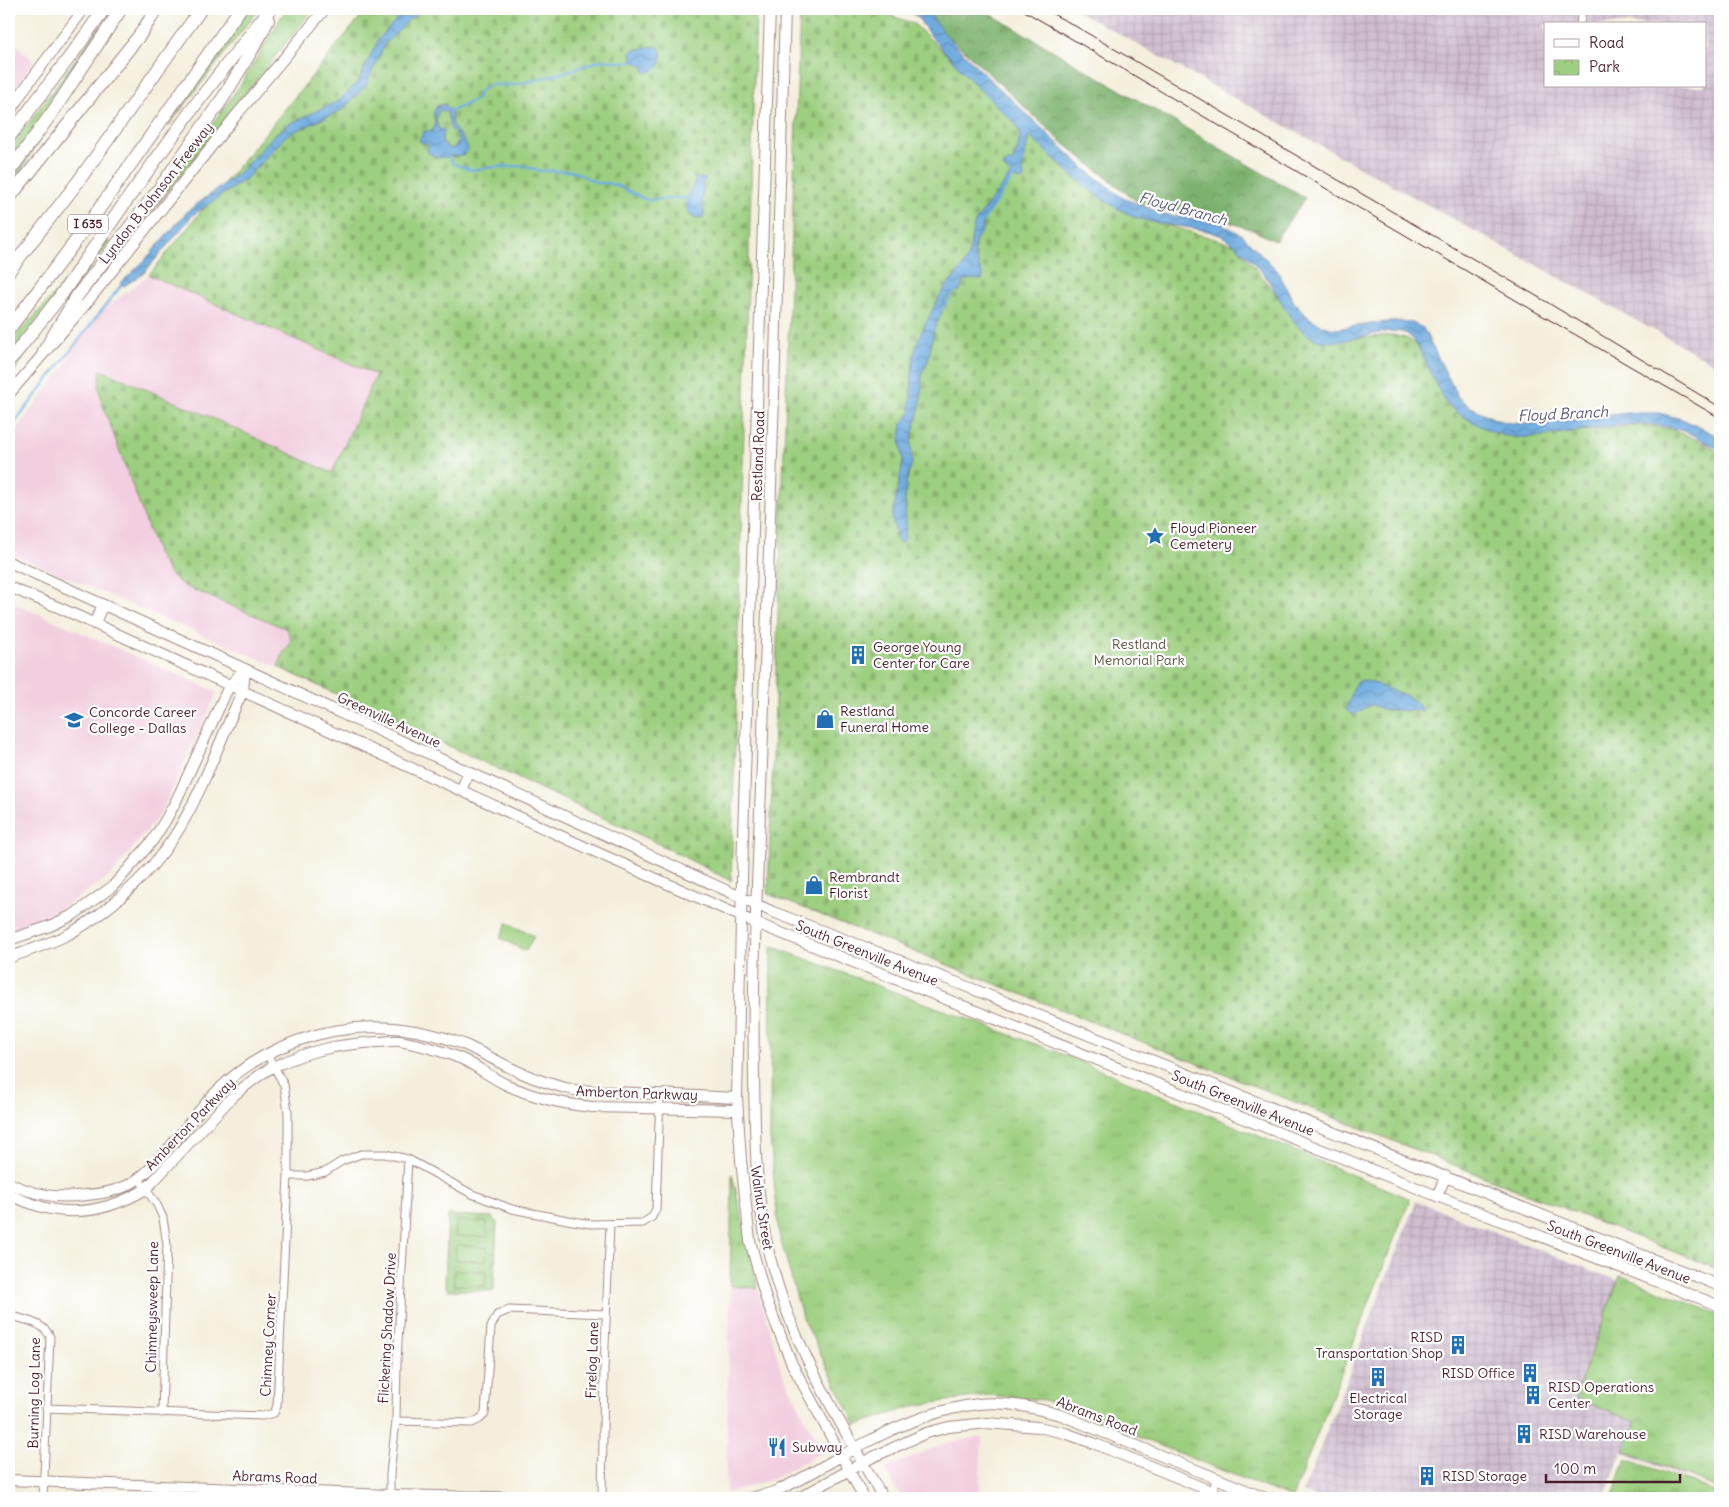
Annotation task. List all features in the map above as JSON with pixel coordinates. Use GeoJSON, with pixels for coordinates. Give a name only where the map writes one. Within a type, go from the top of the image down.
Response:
{"type":"FeatureCollection","features":[{"type":"Feature","properties":{"kind":"highway"},"geometry":{"type":"LineString","coordinates":[[9,137],[104,9]]}},
{"type":"Feature","properties":{"kind":"highway"},"geometry":{"type":"LineString","coordinates":[[9,172],[54,110],[121,9]]}},
{"type":"Feature","properties":{"kind":"highway"},"geometry":{"type":"LineString","coordinates":[[9,198],[139,36],[157,9]]}},
{"type":"Feature","properties":{"kind":"highway"},"geometry":{"type":"LineString","coordinates":[[9,271],[98,154],[201,9]]}},
{"type":"Feature","properties":{"kind":"highway","name":"I 635"},"geometry":{"type":"LineString","coordinates":[[9,329],[90,222],[240,9]]}},
{"type":"Feature","properties":{"kind":"highway"},"geometry":{"type":"LineString","coordinates":[[9,360],[59,298],[175,134],[270,9]]}},
{"type":"Feature","properties":{"kind":"highway"},"geometry":{"type":"LineString","coordinates":[[44,351],[77,296],[159,189],[223,98],[274,9]]}},
{"type":"Feature","properties":{"kind":"main road","name":"Lyndon B Johnson Freeway"},"geometry":{"type":"LineString","coordinates":[[9,394],[44,351],[86,305],[234,118],[325,9]]}},
{"type":"Feature","properties":{"kind":"main road","name":"Restland Road"},"geometry":{"type":"LineString","coordinates":[[741,897],[770,9]]}},
{"type":"Feature","properties":{"kind":"main road","name":"Restland Road"},"geometry":{"type":"LineString","coordinates":[[756,904],[767,619],[785,9]]}},
{"type":"Feature","properties":{"kind":"main road"},"geometry":{"type":"LineString","coordinates":[[9,113],[80,13]]}},
{"type":"Feature","properties":{"kind":"main road","name":"Greenville Avenue"},"geometry":{"type":"LineString","coordinates":[[9,562],[756,904]]}},
{"type":"Feature","properties":{"kind":"main road"},"geometry":{"type":"LineString","coordinates":[[9,587],[756,923]]}},
{"type":"Feature","properties":{"kind":"main road"},"geometry":{"type":"LineString","coordinates":[[94,624],[103,605]]}},
{"type":"Feature","properties":{"kind":"main road"},"geometry":{"type":"LineString","coordinates":[[9,940],[50,926],[73,915],[113,886],[153,840],[176,801],[229,686],[245,669]]}},
{"type":"Feature","properties":{"kind":"main road"},"geometry":{"type":"LineString","coordinates":[[9,958],[68,934],[88,922],[115,903],[166,850],[186,818],[243,691],[245,669]]}},
{"type":"Feature","properties":{"kind":"main road"},"geometry":{"type":"LineString","coordinates":[[461,790],[469,772]]}},
{"type":"Feature","properties":{"kind":"main road"},"geometry":{"type":"LineString","coordinates":[[153,840],[166,850]]}},
{"type":"Feature","properties":{"kind":"main road","name":"Walnut Street"},"geometry":{"type":"LineString","coordinates":[[741,897],[737,1098],[741,1160],[750,1241],[771,1313],[792,1364],[840,1457],[864,1498]]}},
{"type":"Feature","properties":{"kind":"main road","name":"Walnut Street"},"geometry":{"type":"LineString","coordinates":[[756,904],[753,1010],[756,1156],[765,1236],[786,1306],[808,1363],[883,1498]]}},
{"type":"Feature","properties":{"kind":"main road","name":"South Greenville Avenue"},"geometry":{"type":"LineString","coordinates":[[756,904],[827,934],[897,959],[1720,1286]]}},
{"type":"Feature","properties":{"kind":"main road","name":"South Greenville Avenue"},"geometry":{"type":"LineString","coordinates":[[756,923],[1438,1196],[1720,1306]]}},
{"type":"Feature","properties":{"kind":"main road"},"geometry":{"type":"LineString","coordinates":[[821,950],[827,934]]}},
{"type":"Feature","properties":{"kind":"main road"},"geometry":{"type":"LineString","coordinates":[[890,976],[897,959]]}},
{"type":"Feature","properties":{"kind":"main road","name":"Amberton Parkway"},"geometry":{"type":"LineString","coordinates":[[9,1183],[36,1193],[58,1197],[105,1193],[126,1186],[139,1179],[152,1166],[217,1090],[267,1054],[291,1043],[345,1030],[384,1027],[404,1028],[441,1037],[463,1044],[519,1072],[574,1090],[737,1098]]}},
{"type":"Feature","properties":{"kind":"main road","name":"Amberton Parkway"},"geometry":{"type":"LineString","coordinates":[[9,1195],[41,1207],[64,1211],[82,1211],[110,1206],[131,1198],[146,1189],[232,1097],[247,1084],[274,1066],[328,1046],[399,1041],[463,1060],[503,1083],[525,1093],[551,1100],[592,1107],[738,1110]]}},
{"type":"Feature","properties":{"kind":"main road"},"geometry":{"type":"LineString","coordinates":[[1438,1196],[1446,1176]]}},
{"type":"Feature","properties":{"kind":"main road"},"geometry":{"type":"LineString","coordinates":[[1617,1266],[1625,1248]]}},
{"type":"Feature","properties":{"kind":"main road"},"geometry":{"type":"LineString","coordinates":[[771,1313],[786,1306]]}},
{"type":"Feature","properties":{"kind":"main road","name":"Abrams Road"},"geometry":{"type":"LineString","coordinates":[[750,1498],[775,1491],[890,1430],[923,1417],[980,1404],[1003,1404],[1040,1409],[1061,1415],[1265,1498]]}},
{"type":"Feature","properties":{"kind":"main road","name":"Abrams Road"},"geometry":{"type":"LineString","coordinates":[[799,1498],[900,1444],[926,1433],[969,1424],[1038,1427],[1065,1433],[1093,1443],[1211,1495],[1228,1498]]}},
{"type":"Feature","properties":{"kind":"main road"},"geometry":{"type":"LineString","coordinates":[[1093,1443],[1099,1430]]}},
{"type":"Feature","properties":{"kind":"main road","name":"Abrams Road"},"geometry":{"type":"LineString","coordinates":[[9,1480],[389,1497],[540,1498]]}},
{"type":"Feature","properties":{"kind":"street"},"geometry":{"type":"LineString","coordinates":[[1580,22],[1582,9]]}},
{"type":"Feature","properties":{"kind":"street","name":"Chimney Corner"},"geometry":{"type":"LineString","coordinates":[[46,1408],[262,1416],[274,1413],[278,1406],[288,1176],[288,1112],[284,1085],[267,1054]]}},
{"type":"Feature","properties":{"kind":"street"},"geometry":{"type":"LineString","coordinates":[[288,1176],[307,1176],[325,1172],[361,1154],[385,1154],[408,1159],[472,1194],[512,1208],[573,1221],[610,1224],[643,1223],[652,1217],[655,1212],[660,1094]]}},
{"type":"Feature","properties":{"kind":"street","name":"Flickering Shadow Drive"},"geometry":{"type":"LineString","coordinates":[[389,1497],[396,1421],[397,1362],[408,1159]]}},
{"type":"Feature","properties":{"kind":"street","name":"Chimneysweep Lane"},"geometry":{"type":"LineString","coordinates":[[139,1179],[163,1218],[167,1245],[162,1413]]}},
{"type":"Feature","properties":{"kind":"street","name":"Firelog Lane"},"geometry":{"type":"LineString","coordinates":[[602,1498],[610,1224]]}},
{"type":"Feature","properties":{"kind":"street"},"geometry":{"type":"LineString","coordinates":[[396,1421],[472,1423],[485,1414],[491,1328],[497,1315],[509,1310],[606,1314]]}},
{"type":"Feature","properties":{"kind":"street","name":"Burning Log Lane"},"geometry":{"type":"LineString","coordinates":[[9,1315],[41,1326],[50,1337],[43,1498]]}},
{"type":"Feature","properties":{"kind":"street"},"geometry":{"type":"LineString","coordinates":[[1211,1495],[1217,1478]]}},
{"type":"Feature","properties":{"kind":"shaded area"},"geometry":{"type":"Polygon","coordinates":[[[1074,9],[1720,9],[1720,367],[1074,9]]]}},
{"type":"Feature","properties":{"kind":"shaded area"},"geometry":{"type":"Polygon","coordinates":[[[9,37],[33,61],[9,98],[9,37]]]}},
{"type":"Feature","properties":{"kind":"shaded area"},"geometry":{"type":"Polygon","coordinates":[[[149,275],[376,375],[332,473],[208,416],[101,371],[102,403],[163,564],[169,573],[184,586],[287,629],[291,640],[288,648],[284,651],[278,667],[9,553],[9,439],[64,367],[82,335],[102,311],[149,275]]]}},
{"type":"Feature","properties":{"kind":"shaded area"},"geometry":{"type":"Polygon","coordinates":[[[9,601],[217,692],[161,813],[112,874],[50,916],[9,933],[9,601]]]}},
{"type":"Feature","properties":{"kind":"shaded area"},"geometry":{"type":"Polygon","coordinates":[[[1416,1201],[1720,1321],[1720,1384],[1684,1477],[1622,1452],[1604,1498],[1319,1498],[1303,1492],[1416,1201]]]}},
{"type":"Feature","properties":{"kind":"shaded area"},"geometry":{"type":"Polygon","coordinates":[[[730,1286],[758,1288],[781,1370],[822,1452],[770,1480],[726,1493],[730,1286]]]}},
{"type":"Feature","properties":{"kind":"shaded area"},"geometry":{"type":"Polygon","coordinates":[[[982,1436],[979,1498],[901,1498],[885,1469],[943,1444],[982,1436]]]}},
{"type":"Feature","properties":{"kind":"green space"},"geometry":{"type":"Polygon","coordinates":[[[249,9],[259,9],[168,126],[249,9]]]}},
{"type":"Feature","properties":{"kind":"green space"},"geometry":{"type":"Polygon","coordinates":[[[286,9],[313,9],[133,235],[241,84],[286,9]]]}},
{"type":"Feature","properties":{"kind":"green space"},"geometry":{"type":"Polygon","coordinates":[[[367,9],[756,9],[731,881],[649,839],[278,667],[284,651],[288,648],[291,640],[287,629],[184,586],[169,573],[158,555],[102,403],[99,387],[101,370],[208,416],[332,473],[376,375],[149,275],[367,9]]]}},
{"type":"Feature","properties":{"kind":"green space","name":"Restland Memorial Park"},"geometry":{"type":"Polygon","coordinates":[[[800,9],[874,9],[914,24],[1085,184],[1125,208],[1173,227],[1236,245],[1302,326],[1324,341],[1393,335],[1406,338],[1416,344],[1450,406],[1531,436],[1641,425],[1670,429],[1705,443],[1720,453],[1720,1270],[768,894],[800,9]]]}},
{"type":"Feature","properties":{"kind":"green space"},"geometry":{"type":"Polygon","coordinates":[[[896,9],[982,9],[1305,198],[1275,241],[1253,230],[1217,218],[1140,204],[1063,143],[955,42],[911,13],[896,9]]]}},
{"type":"Feature","properties":{"kind":"green space"},"geometry":{"type":"Polygon","coordinates":[[[107,18],[9,193],[9,149],[107,18]]]}},
{"type":"Feature","properties":{"kind":"green space"},"geometry":{"type":"Polygon","coordinates":[[[106,236],[109,243],[56,311],[9,379],[9,342],[106,236]]]}},
{"type":"Feature","properties":{"kind":"green space"},"geometry":{"type":"Polygon","coordinates":[[[507,923],[534,936],[526,951],[500,938],[507,923]]]}},
{"type":"Feature","properties":{"kind":"green space"},"geometry":{"type":"Polygon","coordinates":[[[771,946],[1062,1054],[1410,1199],[1292,1498],[1045,1400],[988,1395],[918,1405],[856,1425],[802,1316],[779,1234],[770,1138],[771,946]]]}},
{"type":"Feature","properties":{"kind":"green space"},"geometry":{"type":"Polygon","coordinates":[[[732,1174],[758,1288],[730,1286],[732,1174]]]}},
{"type":"Feature","properties":{"kind":"green space"},"geometry":{"type":"Polygon","coordinates":[[[448,1215],[492,1217],[497,1222],[494,1291],[448,1290],[445,1284],[448,1215]]]}},
{"type":"Feature","properties":{"kind":"green space"},"geometry":{"type":"Polygon","coordinates":[[[456,1221],[487,1222],[487,1237],[455,1236],[456,1221]]]}},
{"type":"Feature","properties":{"kind":"green space"},"geometry":{"type":"Polygon","coordinates":[[[456,1245],[487,1247],[486,1261],[455,1260],[456,1245]]]}},
{"type":"Feature","properties":{"kind":"green space"},"geometry":{"type":"Polygon","coordinates":[[[454,1270],[486,1271],[485,1286],[454,1285],[454,1270]]]}},
{"type":"Feature","properties":{"kind":"green space"},"geometry":{"type":"Polygon","coordinates":[[[1620,1275],[1720,1315],[1720,1473],[1715,1487],[1625,1451],[1636,1422],[1575,1398],[1620,1275]]]}},
{"type":"Feature","properties":{"kind":"green space"},"geometry":{"type":"Polygon","coordinates":[[[1626,1459],[1720,1493],[1720,1498],[1612,1498],[1626,1459]]]}},
{"type":"Feature","properties":{"kind":"water"},"geometry":{"type":"Polygon","coordinates":[[[409,9],[425,9],[410,19],[385,44],[366,85],[342,110],[287,135],[246,179],[193,215],[144,273],[124,286],[120,284],[144,261],[188,211],[240,172],[275,134],[289,124],[340,100],[358,82],[378,40],[402,13],[409,9]]]}},
{"type":"Feature","properties":{"kind":"water"},"geometry":{"type":"Polygon","coordinates":[[[912,9],[926,9],[943,32],[982,72],[1085,169],[1123,198],[1163,214],[1223,224],[1242,235],[1277,270],[1294,302],[1308,317],[1321,325],[1334,329],[1395,321],[1410,322],[1423,328],[1458,397],[1469,406],[1497,420],[1511,423],[1541,424],[1627,413],[1659,413],[1682,419],[1720,437],[1720,450],[1685,432],[1665,426],[1622,425],[1525,437],[1502,435],[1488,430],[1463,417],[1445,401],[1419,349],[1413,339],[1407,334],[1399,331],[1377,333],[1338,341],[1327,342],[1317,340],[1300,328],[1287,312],[1265,276],[1230,241],[1211,232],[1161,224],[1138,218],[1122,211],[1080,182],[1029,136],[1023,162],[1023,180],[1012,178],[985,215],[983,230],[976,239],[974,252],[983,277],[982,280],[972,279],[964,281],[960,291],[952,292],[944,301],[942,312],[934,330],[928,361],[922,373],[921,402],[911,442],[912,463],[906,483],[904,540],[901,543],[898,542],[892,519],[903,461],[900,440],[902,424],[912,411],[909,409],[913,360],[917,344],[939,298],[965,263],[969,253],[975,222],[1011,174],[1003,167],[1009,161],[1012,163],[1018,148],[1020,133],[1015,123],[972,82],[929,34],[912,9]]]}},
{"type":"Feature","properties":{"kind":"water"},"geometry":{"type":"Polygon","coordinates":[[[656,46],[659,47],[662,54],[661,64],[647,73],[643,66],[633,61],[631,52],[656,46]]]}},
{"type":"Feature","properties":{"kind":"water"},"geometry":{"type":"Polygon","coordinates":[[[445,105],[451,111],[452,125],[467,146],[468,150],[464,155],[438,158],[427,152],[429,146],[419,141],[424,131],[432,131],[435,127],[434,112],[437,106],[445,105]],[[440,110],[437,114],[437,121],[439,129],[445,130],[442,136],[443,144],[450,149],[457,146],[458,138],[449,126],[447,112],[440,110]]]}},
{"type":"Feature","properties":{"kind":"water"},"geometry":{"type":"Polygon","coordinates":[[[695,177],[706,179],[702,184],[704,214],[703,217],[695,218],[690,215],[686,203],[695,177]]]}},
{"type":"Feature","properties":{"kind":"water"},"geometry":{"type":"Polygon","coordinates":[[[1361,681],[1407,696],[1416,702],[1423,711],[1384,710],[1373,705],[1354,715],[1346,710],[1356,682],[1361,681]]]}},
{"type":"Feature","properties":{"kind":"waterway"},"geometry":{"type":"LineString","coordinates":[[451,111],[477,99],[479,92],[490,85],[514,85],[562,73],[602,60],[633,61]]}},
{"type":"Feature","properties":{"kind":"waterway"},"geometry":{"type":"LineString","coordinates":[[448,157],[454,164],[471,170],[523,166],[541,171],[570,171],[597,183],[615,185],[647,200],[687,198]]}},
{"type":"Feature","properties":{"kind":"waterway"},"geometry":{"type":"LineString","coordinates":[[982,222],[1013,177]]}},
{"type":"Feature","properties":{"kind":"waterway"},"geometry":{"type":"LineString","coordinates":[[9,430],[123,283]]}},
{"type":"Feature","properties":{"kind":"waterway"},"geometry":{"type":"LineString","coordinates":[[942,309],[956,289]]}},
{"type":"Feature","properties":{"kind":"tram line"},"geometry":{"type":"LineString","coordinates":[[1021,9],[1529,308],[1720,418]]}},
{"type":"Feature","properties":{"kind":"tram line"},"geometry":{"type":"LineString","coordinates":[[1043,9],[1545,301],[1720,407]]}},
{"type":"Feature","properties":{"kind":"place","name":"Floyd Pioneer Cemetery"},"geometry":{"type":"Point","coordinates":[1155,536]}},
{"type":"Feature","properties":{"kind":"place","name":"George Young Center for Care"},"geometry":{"type":"Point","coordinates":[858,655]}},
{"type":"Feature","properties":{"kind":"place","name":"Restland Funeral Home"},"geometry":{"type":"Point","coordinates":[825,719]}},
{"type":"Feature","properties":{"kind":"place","name":"Concorde Career College - Dallas"},"geometry":{"type":"Point","coordinates":[74,720]}},
{"type":"Feature","properties":{"kind":"place","name":"Rembrandt Florist"},"geometry":{"type":"Point","coordinates":[814,885]}},
{"type":"Feature","properties":{"kind":"place","name":"RISD Transportation Shop"},"geometry":{"type":"Point","coordinates":[1458,1345]}},
{"type":"Feature","properties":{"kind":"place","name":"RISD Office"},"geometry":{"type":"Point","coordinates":[1530,1373]}},
{"type":"Feature","properties":{"kind":"place","name":"Electrical Storage"},"geometry":{"type":"Point","coordinates":[1378,1377]}},
{"type":"Feature","properties":{"kind":"place","name":"RISD Operations Center"},"geometry":{"type":"Point","coordinates":[1533,1395]}},
{"type":"Feature","properties":{"kind":"place","name":"RISD Warehouse"},"geometry":{"type":"Point","coordinates":[1524,1434]}},
{"type":"Feature","properties":{"kind":"place","name":"Subway"},"geometry":{"type":"Point","coordinates":[777,1447]}},
{"type":"Feature","properties":{"kind":"place","name":"RISD Storage"},"geometry":{"type":"Point","coordinates":[1427,1476]}},
{"type":"Feature","properties":{"kind":"water label","name":"Floyd Branch"},"geometry":{"type":"Point","coordinates":[1183,209]}},
{"type":"Feature","properties":{"kind":"water label","name":"Floyd Branch"},"geometry":{"type":"Point","coordinates":[1563,414]}}]}
